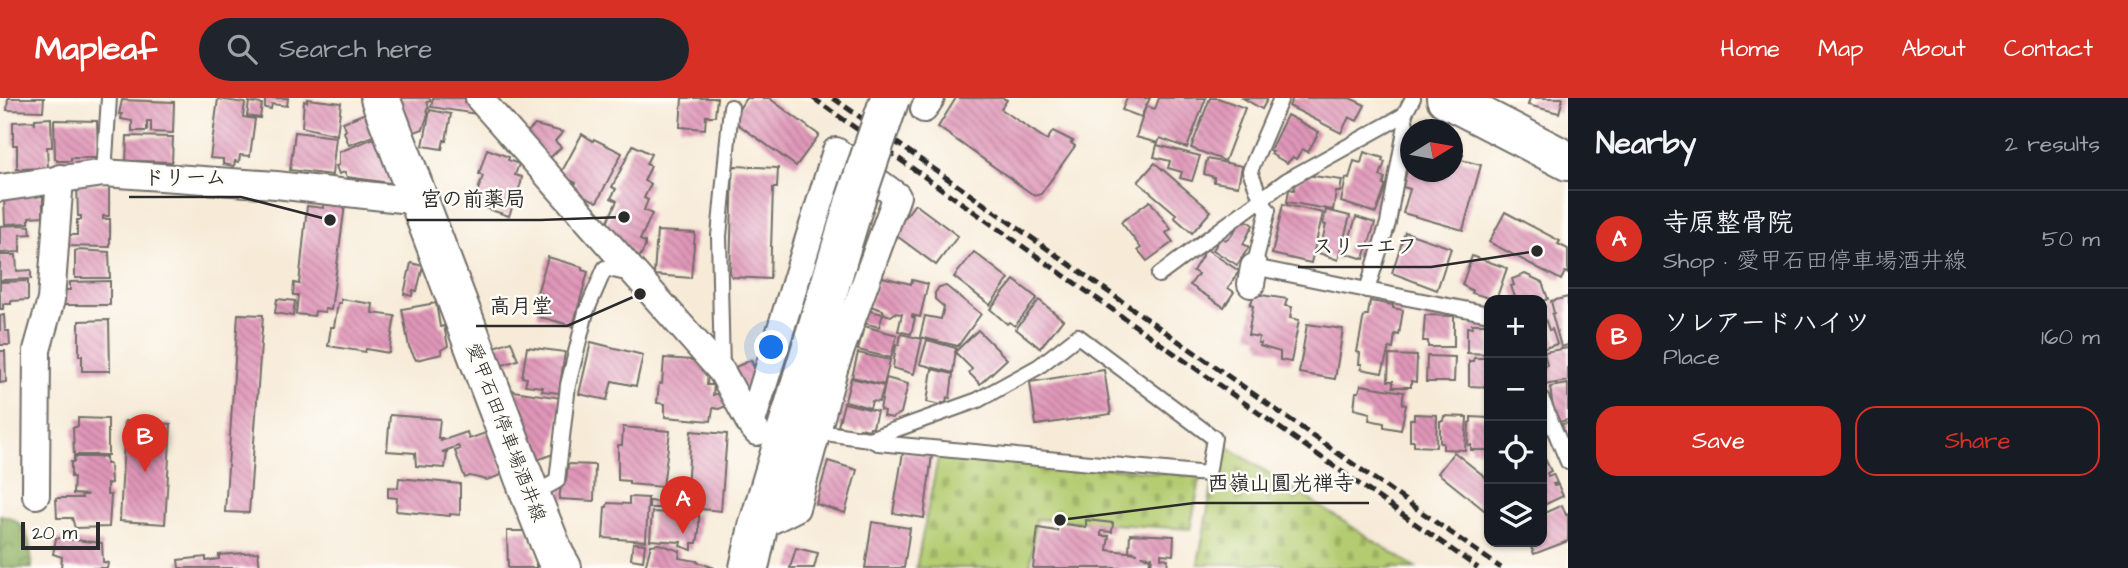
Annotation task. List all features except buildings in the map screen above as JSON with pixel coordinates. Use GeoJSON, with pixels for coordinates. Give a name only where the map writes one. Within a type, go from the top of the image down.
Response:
{"type":"FeatureCollection","features":[{"type":"Feature","properties":{"kind":"main road","name":"愛甲石田停車場酒井線"},"geometry":{"type":"LineString","coordinates":[[380,98],[531,496],[562,568]]}},
{"type":"Feature","properties":{"kind":"main road"},"geometry":{"type":"LineString","coordinates":[[1446,98],[1486,107],[1568,161]]}},
{"type":"Feature","properties":{"kind":"main road"},"geometry":{"type":"LineString","coordinates":[[749,568],[758,527],[855,201],[915,102]]}},
{"type":"Feature","properties":{"kind":"street"},"geometry":{"type":"LineString","coordinates":[[479,98],[722,372],[751,425],[780,456]]}},
{"type":"Feature","properties":{"kind":"street"},"geometry":{"type":"LineString","coordinates":[[751,425],[836,151],[897,196],[835,366],[796,508],[758,527]]}},
{"type":"Feature","properties":{"kind":"street"},"geometry":{"type":"LineString","coordinates":[[0,188],[104,173],[276,186],[419,201]]}},
{"type":"Feature","properties":{"kind":"street"},"geometry":{"type":"LineString","coordinates":[[36,495],[28,466],[37,350],[51,300],[60,178]]}},
{"type":"Feature","properties":{"kind":"lane"},"geometry":{"type":"LineString","coordinates":[[104,173],[109,98]]}},
{"type":"Feature","properties":{"kind":"lane"},"geometry":{"type":"LineString","coordinates":[[1281,98],[1250,171],[1263,204],[1268,209],[1252,275],[1367,290],[1484,313]]}},
{"type":"Feature","properties":{"kind":"lane"},"geometry":{"type":"LineString","coordinates":[[1159,275],[1287,180],[1404,116],[1413,98]]}},
{"type":"Feature","properties":{"kind":"lane"},"geometry":{"type":"LineString","coordinates":[[722,372],[719,236],[731,107]]}},
{"type":"Feature","properties":{"kind":"lane"},"geometry":{"type":"LineString","coordinates":[[1367,290],[1388,223],[1406,125],[1404,116]]}},
{"type":"Feature","properties":{"kind":"lane"},"geometry":{"type":"LineString","coordinates":[[531,496],[557,481],[568,385],[586,312],[605,268],[635,275]]}},
{"type":"Feature","properties":{"kind":"lane"},"geometry":{"type":"LineString","coordinates":[[818,432],[869,439],[878,443],[1208,474],[1214,438],[1078,336],[1038,367],[978,400],[869,439]]}},
{"type":"Feature","properties":{"kind":"lane"},"geometry":{"type":"LineString","coordinates":[[1547,412],[1568,462]]}},
{"type":"Feature","properties":{"kind":"green space"},"geometry":{"type":"Polygon","coordinates":[[[1220,442],[1416,568],[1283,568],[1283,564],[1198,564],[1220,442]]]}},
{"type":"Feature","properties":{"kind":"green space"},"geometry":{"type":"Polygon","coordinates":[[[939,453],[1201,476],[1190,529],[1036,519],[1030,568],[916,568],[939,453]]]}},
{"type":"Feature","properties":{"kind":"green space"},"geometry":{"type":"Polygon","coordinates":[[[0,515],[9,517],[22,527],[31,550],[32,568],[0,568],[0,515]]]}},
{"type":"Feature","properties":{"kind":"railway"},"geometry":{"type":"LineString","coordinates":[[813,98],[1478,568]]}},
{"type":"Feature","properties":{"kind":"railway"},"geometry":{"type":"LineString","coordinates":[[833,98],[1501,568]]}},
{"type":"Feature","properties":{"kind":"place","name":"宮の前薬局"},"geometry":{"type":"Point","coordinates":[624,217]}},
{"type":"Feature","properties":{"kind":"place","name":"ドリーム"},"geometry":{"type":"Point","coordinates":[330,220]}},
{"type":"Feature","properties":{"kind":"place","name":"スリーエフ"},"geometry":{"type":"Point","coordinates":[1537,251]}},
{"type":"Feature","properties":{"kind":"place","name":"高月堂"},"geometry":{"type":"Point","coordinates":[640,294]}},
{"type":"Feature","properties":{"kind":"place","name":"ソレアードハイツ"},"geometry":{"type":"Point","coordinates":[145,472]}},
{"type":"Feature","properties":{"kind":"place","name":"西嶺山圓光禅寺"},"geometry":{"type":"Point","coordinates":[1060,520]}},
{"type":"Feature","properties":{"kind":"place","name":"寺原整骨院"},"geometry":{"type":"Point","coordinates":[683,534]}}]}
